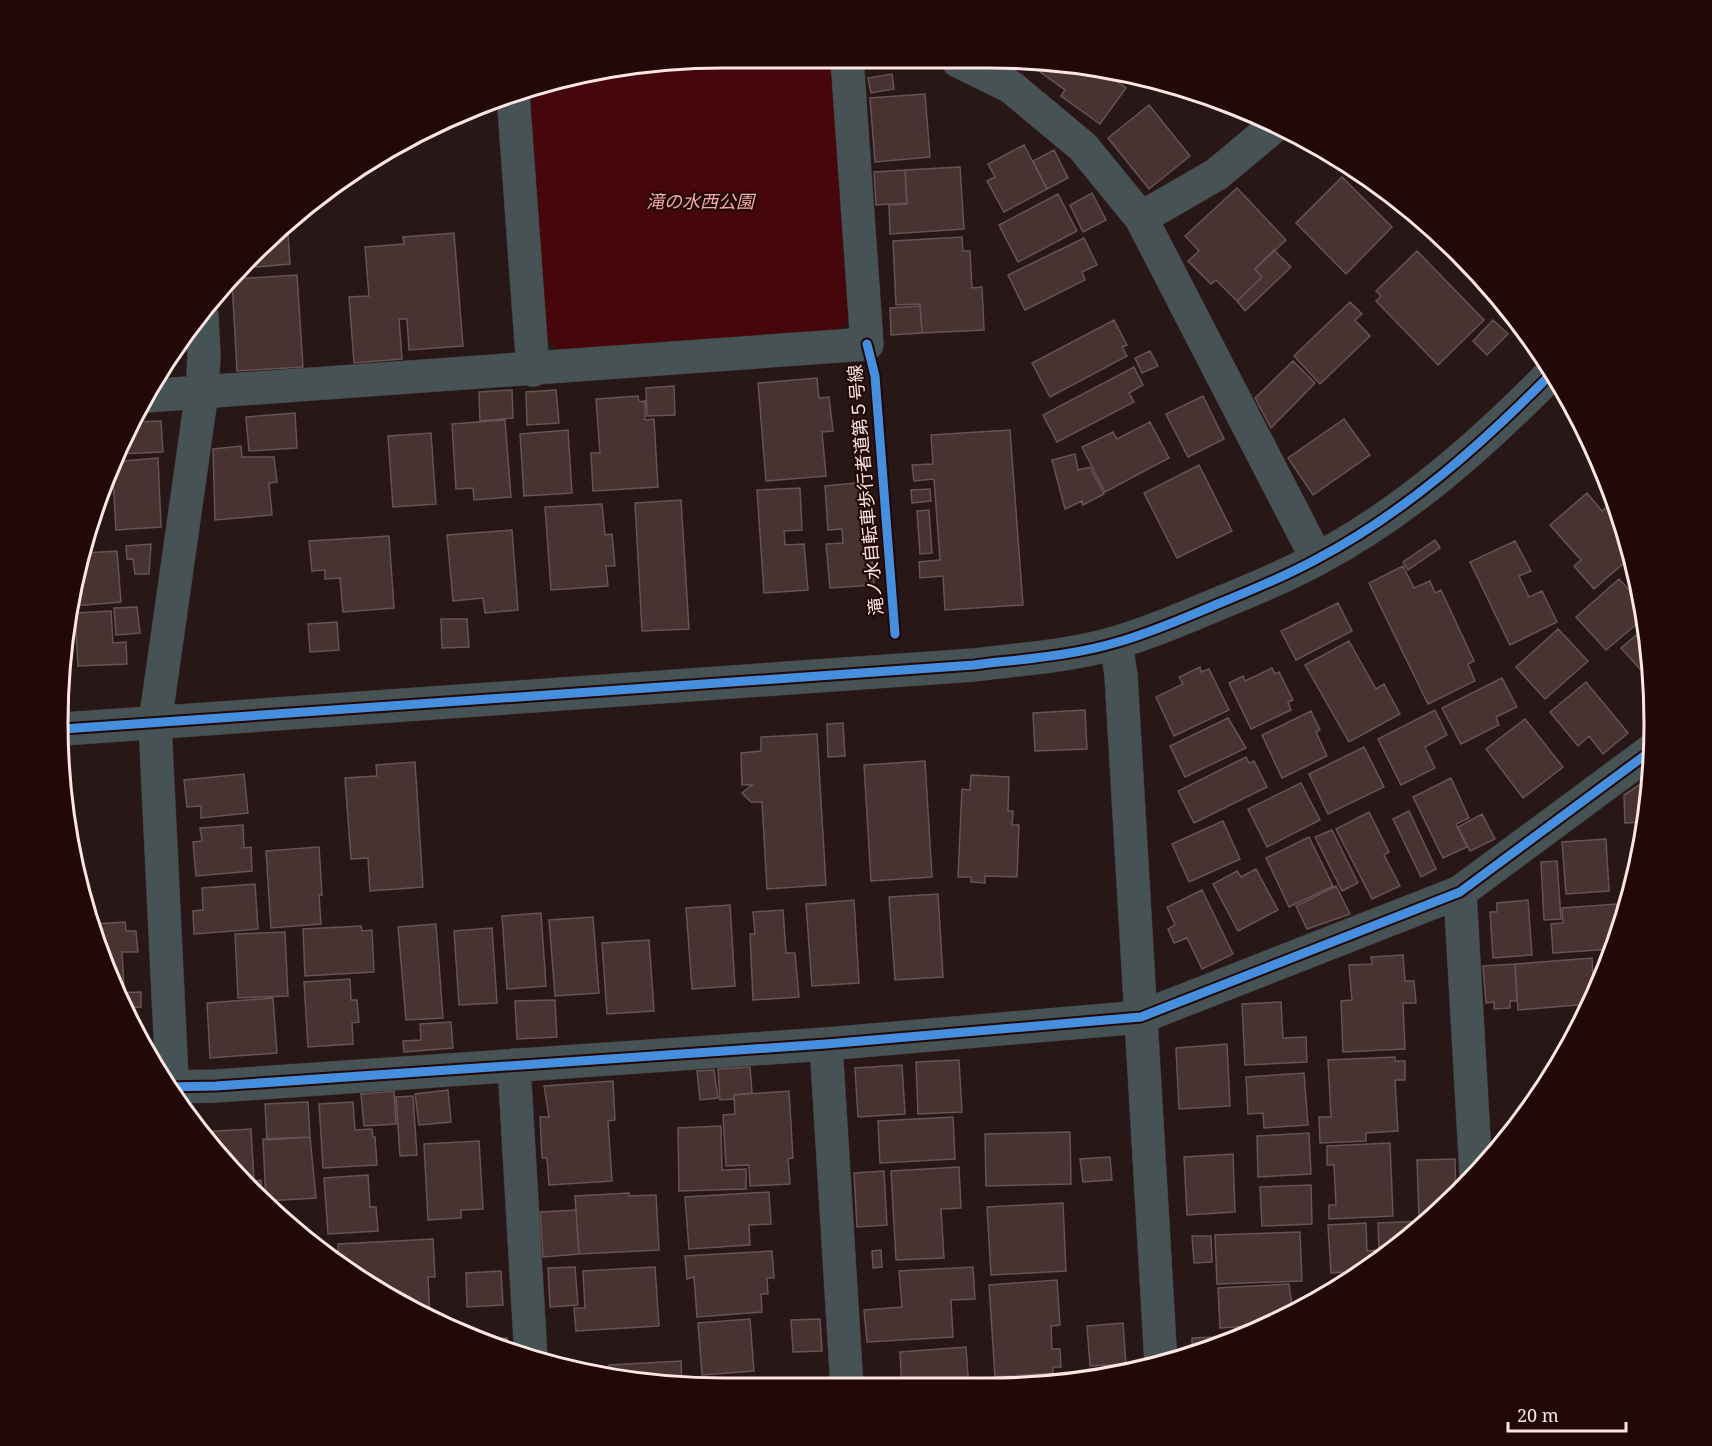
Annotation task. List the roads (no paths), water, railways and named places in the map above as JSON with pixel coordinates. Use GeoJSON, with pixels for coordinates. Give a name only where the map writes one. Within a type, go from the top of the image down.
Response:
{"type":"FeatureCollection","features":[{"type":"Feature","properties":{"kind":"street"},"geometry":{"type":"LineString","coordinates":[[155,395],[533,370],[867,344],[848,68]]}},
{"type":"Feature","properties":{"kind":"street"},"geometry":{"type":"LineString","coordinates":[[989,68],[1015,74],[1083,147],[1142,218],[1317,559]]}},
{"type":"Feature","properties":{"kind":"street"},"geometry":{"type":"LineString","coordinates":[[514,102],[533,370]]}},
{"type":"Feature","properties":{"kind":"street"},"geometry":{"type":"LineString","coordinates":[[1142,218],[1216,174],[1269,130]]}},
{"type":"Feature","properties":{"kind":"street"},"geometry":{"type":"LineString","coordinates":[[169,1073],[155,723],[202,392],[202,325]]}},
{"type":"Feature","properties":{"kind":"street"},"geometry":{"type":"LineString","coordinates":[[68,729],[974,665],[1056,655],[1116,643],[1173,623],[1317,559],[1391,513],[1444,474],[1505,421],[1547,379]]}},
{"type":"Feature","properties":{"kind":"street"},"geometry":{"type":"LineString","coordinates":[[1116,643],[1121,675],[1161,1356]]}},
{"type":"Feature","properties":{"kind":"street"},"geometry":{"type":"LineString","coordinates":[[180,1089],[825,1044],[1141,1017],[1460,892],[1643,756]]}},
{"type":"Feature","properties":{"kind":"street"},"geometry":{"type":"LineString","coordinates":[[1460,892],[1475,1162]]}},
{"type":"Feature","properties":{"kind":"street"},"geometry":{"type":"LineString","coordinates":[[825,1044],[846,1378]]}},
{"type":"Feature","properties":{"kind":"street"},"geometry":{"type":"LineString","coordinates":[[514,1065],[531,1349]]}},
{"type":"Feature","properties":{"kind":"park label","name":"滝の水西公園"},"geometry":{"type":"Point","coordinates":[700,202]}}]}
